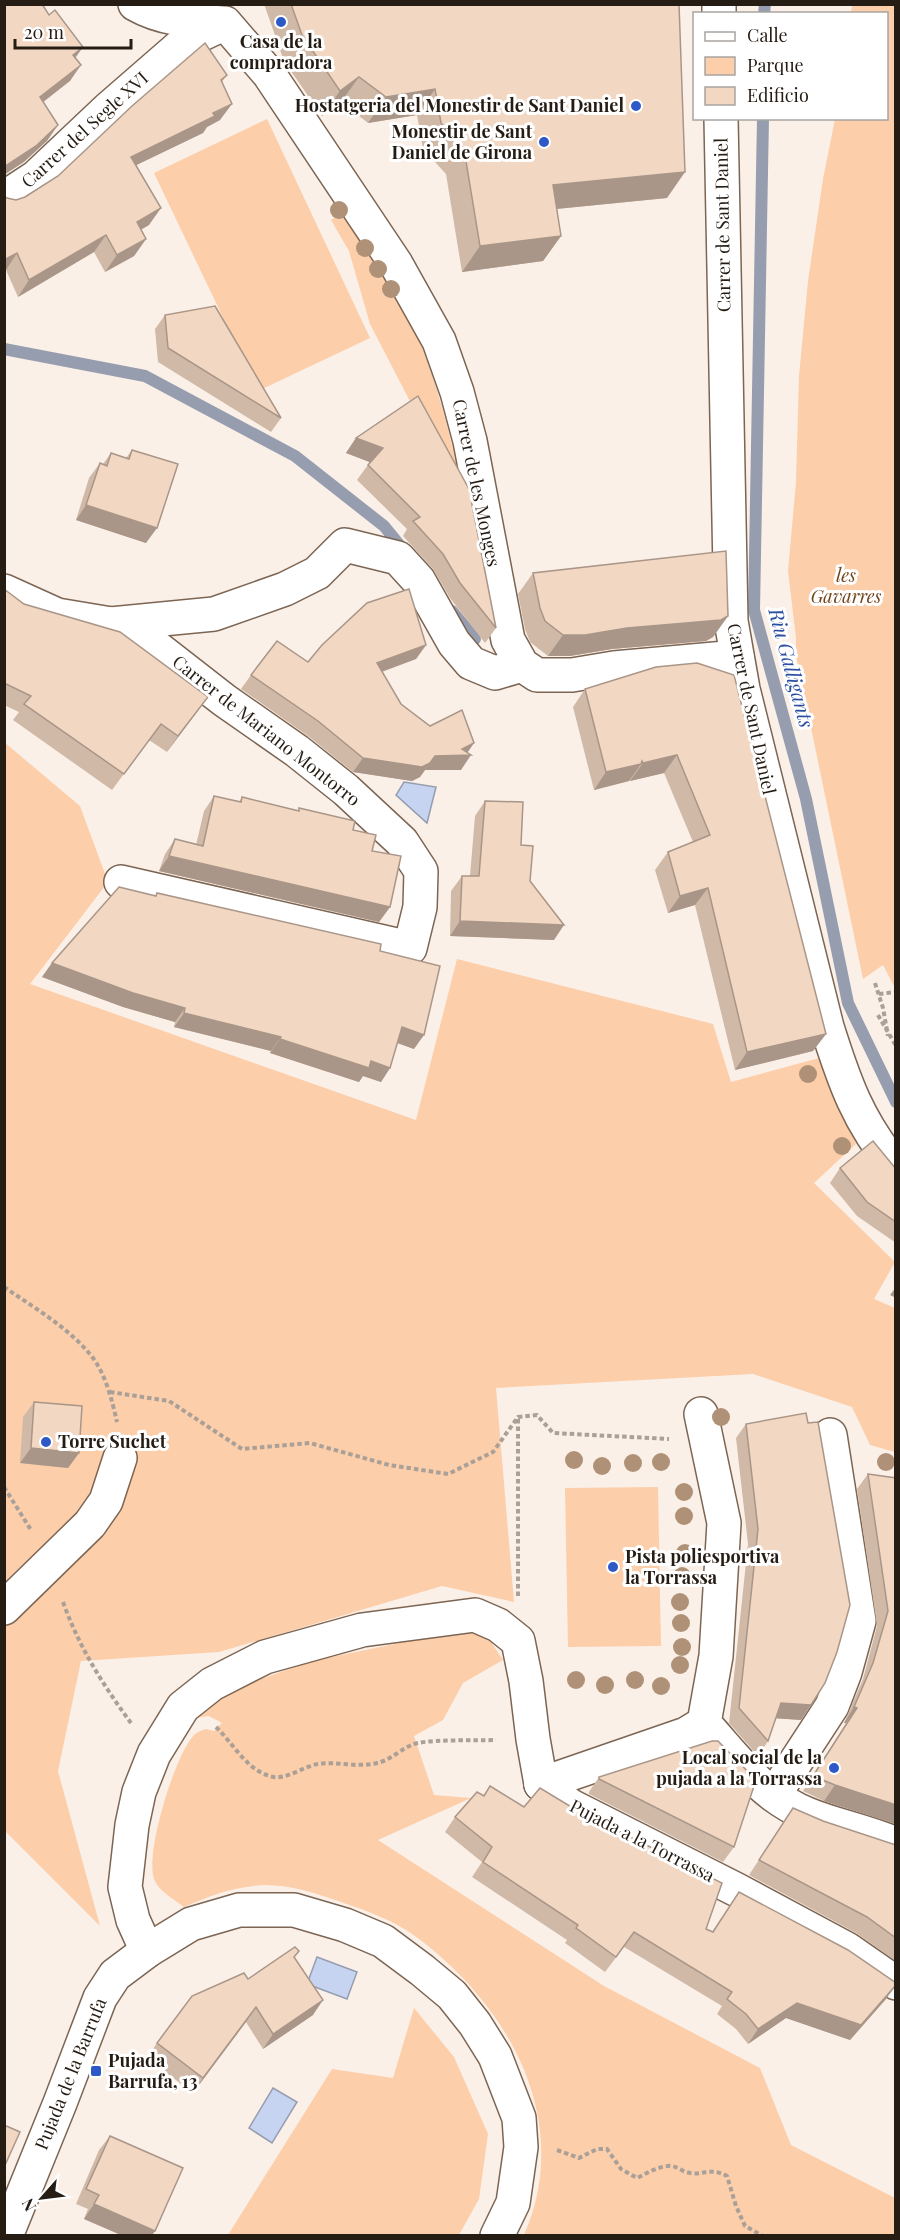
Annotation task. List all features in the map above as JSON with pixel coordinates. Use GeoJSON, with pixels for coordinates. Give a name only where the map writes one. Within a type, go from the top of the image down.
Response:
{"type":"FeatureCollection","features":[{"type":"Feature","properties":{"kind":"street"},"geometry":{"type":"LineString","coordinates":[[135,4],[152,14],[168,18],[227,14]]}},
{"type":"Feature","properties":{"kind":"street","name":"Carrer del Segle XVI"},"geometry":{"type":"LineString","coordinates":[[4,198],[44,171],[108,110],[185,42],[227,14]]}},
{"type":"Feature","properties":{"kind":"street","name":"Carrer de les Monges"},"geometry":{"type":"LineString","coordinates":[[227,14],[396,264],[439,341],[457,392],[470,441],[508,640],[522,665]]}},
{"type":"Feature","properties":{"kind":"street","name":"Carrer de Sant Daniel"},"geometry":{"type":"LineString","coordinates":[[721,120],[731,621],[737,657],[827,1028],[844,1081],[860,1115],[878,1146],[896,1167]]}},
{"type":"Feature","properties":{"kind":"street","name":"Carrer de Mariano Montorro"},"geometry":{"type":"LineString","coordinates":[[4,591],[57,615],[111,624],[214,614],[285,590],[317,573],[345,544],[399,558],[419,580],[454,643],[471,663],[495,673],[522,665]]}},
{"type":"Feature","properties":{"kind":"street","name":"Carrer de Mariano Montorro"},"geometry":{"type":"LineString","coordinates":[[111,624],[156,647],[346,790],[402,842],[421,872],[420,907],[410,948],[121,882]]}},
{"type":"Feature","properties":{"kind":"street"},"geometry":{"type":"LineString","coordinates":[[522,665],[537,675],[572,675],[614,668],[737,657]]}},
{"type":"Feature","properties":{"kind":"street"},"geometry":{"type":"LineString","coordinates":[[705,1428],[724,1523],[716,1656],[704,1723],[749,1775],[774,1795],[808,1815],[881,1837],[896,1844]]}},
{"type":"Feature","properties":{"kind":"street"},"geometry":{"type":"LineString","coordinates":[[774,1795],[832,1706],[845,1672],[859,1621],[830,1435]]}},
{"type":"Feature","properties":{"kind":"street"},"geometry":{"type":"LineString","coordinates":[[4,1608],[90,1524],[106,1501],[120,1458]]}},
{"type":"Feature","properties":{"kind":"street"},"geometry":{"type":"LineString","coordinates":[[147,1951],[133,1920],[125,1887],[134,1814],[139,1792],[154,1754],[171,1723],[183,1707],[212,1684],[266,1657],[362,1630],[475,1615],[498,1625],[518,1641],[541,1784]]}},
{"type":"Feature","properties":{"kind":"street","name":"Pujada a la Torrassa"},"geometry":{"type":"LineString","coordinates":[[541,1784],[686,1734],[704,1723]]}},
{"type":"Feature","properties":{"kind":"street","name":"Pujada a la Torrassa"},"geometry":{"type":"LineString","coordinates":[[541,1784],[571,1806],[847,1949],[896,1983]]}},
{"type":"Feature","properties":{"kind":"street","name":"Pujada de la Barrufa"},"geometry":{"type":"LineString","coordinates":[[6,2235],[100,1998],[115,1975],[147,1951],[191,1924],[239,1910],[294,1910],[345,1925],[383,1941],[452,1995],[475,2024],[495,2056],[519,2118],[521,2147],[513,2204],[496,2235]]}},
{"type":"Feature","properties":{"kind":"path"},"geometry":{"type":"LineString","coordinates":[[876,983],[888,1036]]}},
{"type":"Feature","properties":{"kind":"path"},"geometry":{"type":"LineString","coordinates":[[879,994],[896,992]]}},
{"type":"Feature","properties":{"kind":"path"},"geometry":{"type":"LineString","coordinates":[[878,1015],[888,1036],[896,1046]]}},
{"type":"Feature","properties":{"kind":"path"},"geometry":{"type":"LineString","coordinates":[[4,1287],[62,1329],[90,1354],[110,1392],[120,1437],[120,1458]]}},
{"type":"Feature","properties":{"kind":"path"},"geometry":{"type":"LineString","coordinates":[[110,1392],[169,1401],[242,1449],[309,1443],[389,1465],[448,1474],[493,1452],[518,1418],[537,1414],[553,1433],[705,1428]]}},
{"type":"Feature","properties":{"kind":"path"},"geometry":{"type":"LineString","coordinates":[[518,1418],[518,1641]]}},
{"type":"Feature","properties":{"kind":"path"},"geometry":{"type":"LineString","coordinates":[[4,1487],[50,1563],[75,1635],[108,1692],[154,1754]]}},
{"type":"Feature","properties":{"kind":"path"},"geometry":{"type":"LineString","coordinates":[[171,1723],[214,1725],[233,1744],[241,1757],[275,1777],[285,1776],[318,1764],[377,1763],[416,1743],[532,1738]]}},
{"type":"Feature","properties":{"kind":"path"},"geometry":{"type":"LineString","coordinates":[[521,2147],[550,2148],[579,2158],[597,2149],[607,2149],[621,2169],[638,2178],[655,2169],[671,2165],[686,2172],[700,2173],[716,2170],[727,2176],[745,2226],[763,2235]]}},
{"type":"Feature","properties":{"kind":"green space","name":"les Gavarres"},"geometry":{"type":"Polygon","coordinates":[[[852,5],[896,5],[895,988],[883,965],[863,979],[796,655],[788,571],[796,482],[799,376],[808,281],[823,179],[835,120],[888,120],[888,12],[851,12],[852,5]]]}},
{"type":"Feature","properties":{"kind":"green space"},"geometry":{"type":"Polygon","coordinates":[[[267,119],[370,338],[258,391],[154,173],[267,119]]]}},
{"type":"Feature","properties":{"kind":"green space"},"geometry":{"type":"Polygon","coordinates":[[[344,210],[388,278],[416,332],[440,400],[458,471],[445,469],[370,324],[349,251],[331,220],[344,210]]]}},
{"type":"Feature","properties":{"kind":"green space"},"geometry":{"type":"Polygon","coordinates":[[[4,742],[80,806],[108,882],[30,984],[416,1120],[457,959],[713,1024],[731,1082],[823,1057],[856,1144],[814,1183],[895,1262],[874,1299],[895,1308],[895,1452],[870,1445],[852,1407],[753,1374],[496,1388],[514,1602],[442,1586],[219,1652],[81,1661],[58,1771],[100,1926],[5,1831],[4,742]]]}},
{"type":"Feature","properties":{"kind":"green space","name":"Pista poliesportiva la Torrassa"},"geometry":{"type":"Polygon","coordinates":[[[658,1487],[661,1646],[568,1647],[565,1488],[658,1487]]]}},
{"type":"Feature","properties":{"kind":"green space"},"geometry":{"type":"Polygon","coordinates":[[[473,1628],[487,1636],[503,1660],[463,1683],[443,1720],[414,1736],[434,1795],[471,1798],[378,1840],[604,1986],[760,2068],[791,2145],[895,2198],[895,2235],[524,2235],[538,2192],[541,2150],[536,2108],[523,2069],[504,2031],[479,1996],[449,1964],[398,1925],[370,1912],[314,1893],[295,1888],[266,1885],[244,1887],[184,1907],[156,1883],[152,1866],[164,1804],[178,1762],[186,1746],[200,1731],[206,1729],[214,1731],[222,1723],[209,1716],[194,1718],[214,1700],[236,1688],[312,1661],[473,1628]]]}},
{"type":"Feature","properties":{"kind":"green space"},"geometry":{"type":"Polygon","coordinates":[[[414,2008],[454,2057],[488,2134],[479,2199],[459,2235],[228,2235],[332,2069],[393,2078],[414,2008]]]}},
{"type":"Feature","properties":{"kind":"water"},"geometry":{"type":"Polygon","coordinates":[[[404,782],[436,787],[427,823],[396,795],[404,782]]]}},
{"type":"Feature","properties":{"kind":"water"},"geometry":{"type":"Polygon","coordinates":[[[317,1957],[357,1972],[347,1999],[307,1984],[317,1957]]]}},
{"type":"Feature","properties":{"kind":"water"},"geometry":{"type":"Polygon","coordinates":[[[273,2088],[297,2102],[272,2143],[249,2128],[273,2088]]]}},
{"type":"Feature","properties":{"kind":"building"},"geometry":{"type":"Polygon","coordinates":[[[4,4],[42,4],[49,15],[55,10],[83,47],[73,55],[81,65],[40,97],[58,125],[36,146],[4,167],[4,4]]]}},
{"type":"Feature","properties":{"kind":"building","name":"Monestir de Sant Daniel de Girona"},"geometry":{"type":"Polygon","coordinates":[[[291,4],[679,4],[685,172],[553,185],[561,236],[480,246],[464,149],[441,123],[435,89],[386,97],[359,77],[340,91],[302,35],[291,4]]]}},
{"type":"Feature","properties":{"kind":"building"},"geometry":{"type":"Polygon","coordinates":[[[205,43],[227,75],[221,80],[232,104],[213,113],[215,116],[131,157],[161,208],[137,222],[146,239],[117,255],[106,235],[29,280],[17,253],[4,260],[4,196],[16,200],[25,197],[58,176],[132,106],[205,43]]]}},
{"type":"Feature","properties":{"kind":"building"},"geometry":{"type":"Polygon","coordinates":[[[215,306],[281,418],[168,348],[165,315],[215,306]]]}},
{"type":"Feature","properties":{"kind":"building"},"geometry":{"type":"Polygon","coordinates":[[[418,396],[469,489],[496,628],[460,583],[443,554],[413,521],[420,517],[368,465],[383,448],[356,438],[418,396]]]}},
{"type":"Feature","properties":{"kind":"building"},"geometry":{"type":"Polygon","coordinates":[[[132,450],[178,464],[157,528],[86,505],[100,463],[107,466],[111,453],[129,459],[132,450]]]}},
{"type":"Feature","properties":{"kind":"building"},"geometry":{"type":"Polygon","coordinates":[[[726,551],[728,616],[721,620],[627,628],[585,635],[563,635],[545,621],[540,608],[533,573],[726,551]]]}},
{"type":"Feature","properties":{"kind":"building"},"geometry":{"type":"Polygon","coordinates":[[[4,589],[24,604],[120,632],[208,697],[178,736],[161,724],[124,774],[24,704],[31,696],[4,683],[4,589]]]}},
{"type":"Feature","properties":{"kind":"building"},"geometry":{"type":"Polygon","coordinates":[[[409,589],[426,645],[377,663],[401,704],[430,726],[462,710],[474,743],[462,749],[471,755],[435,756],[430,763],[422,767],[363,758],[318,721],[251,675],[277,641],[308,662],[322,645],[367,603],[409,589]]]}},
{"type":"Feature","properties":{"kind":"building"},"geometry":{"type":"Polygon","coordinates":[[[697,663],[734,675],[826,1034],[747,1052],[708,888],[680,896],[668,852],[710,835],[677,755],[643,763],[642,761],[641,764],[606,772],[585,689],[656,667],[697,663]]]}},
{"type":"Feature","properties":{"kind":"building"},"geometry":{"type":"Polygon","coordinates":[[[214,796],[241,802],[242,797],[299,811],[299,808],[355,821],[353,830],[376,835],[372,851],[401,856],[390,907],[169,856],[175,839],[203,846],[214,796]]]}},
{"type":"Feature","properties":{"kind":"building"},"geometry":{"type":"Polygon","coordinates":[[[485,801],[523,802],[521,845],[533,846],[530,881],[564,925],[460,921],[462,876],[479,876],[485,801]]]}},
{"type":"Feature","properties":{"kind":"building"},"geometry":{"type":"Polygon","coordinates":[[[119,887],[156,896],[157,893],[381,944],[380,951],[440,966],[424,1035],[402,1027],[390,1068],[371,1061],[369,1068],[280,1039],[281,1037],[184,1013],[185,1008],[133,993],[52,963],[119,887]]]}},
{"type":"Feature","properties":{"kind":"building"},"geometry":{"type":"Polygon","coordinates":[[[873,1141],[896,1169],[896,1222],[867,1202],[840,1168],[873,1141]]]}},
{"type":"Feature","properties":{"kind":"building"},"geometry":{"type":"Polygon","coordinates":[[[34,1402],[82,1406],[79,1453],[31,1448],[34,1402]]]}},
{"type":"Feature","properties":{"kind":"building"},"geometry":{"type":"Polygon","coordinates":[[[806,1413],[808,1423],[818,1422],[850,1605],[837,1652],[825,1683],[811,1705],[781,1703],[768,1741],[739,1708],[758,1529],[746,1424],[806,1413]]]}},
{"type":"Feature","properties":{"kind":"building"},"geometry":{"type":"Polygon","coordinates":[[[868,1474],[896,1478],[896,1805],[813,1776],[857,1708],[854,1707],[873,1663],[888,1611],[868,1474]]]}},
{"type":"Feature","properties":{"kind":"building"},"geometry":{"type":"Polygon","coordinates":[[[718,1741],[756,1780],[734,1847],[599,1779],[599,1777],[718,1741]]]}},
{"type":"Feature","properties":{"kind":"building"},"geometry":{"type":"Polygon","coordinates":[[[490,1786],[524,1807],[540,1788],[573,1808],[722,1883],[706,1929],[713,1932],[739,1892],[848,1950],[896,1985],[861,2025],[797,2003],[758,2029],[746,2014],[727,1999],[732,1992],[634,1932],[616,1957],[576,1928],[578,1925],[483,1862],[492,1847],[455,1817],[477,1792],[484,1796],[490,1786]]]}},
{"type":"Feature","properties":{"kind":"building"},"geometry":{"type":"Polygon","coordinates":[[[793,1808],[823,1821],[896,1845],[896,1938],[867,1917],[759,1860],[793,1808]]]}},
{"type":"Feature","properties":{"kind":"building"},"geometry":{"type":"Polygon","coordinates":[[[295,1947],[299,1951],[294,1957],[323,2000],[273,2034],[256,2007],[203,2078],[157,2043],[192,1996],[244,1973],[248,1979],[295,1947]]]}},
{"type":"Feature","properties":{"kind":"building"},"geometry":{"type":"Polygon","coordinates":[[[4,2125],[20,2132],[6,2163],[4,2162],[4,2125]]]}},
{"type":"Feature","properties":{"kind":"building"},"geometry":{"type":"Polygon","coordinates":[[[110,2136],[183,2168],[155,2231],[94,2204],[99,2195],[86,2189],[110,2136]]]}},
{"type":"Feature","properties":{"kind":"waterway","name":"Riu Galligants"},"geometry":{"type":"LineString","coordinates":[[764,12],[765,4]]}},
{"type":"Feature","properties":{"kind":"waterway","name":"Riu Galligants"},"geometry":{"type":"LineString","coordinates":[[763,120],[754,610],[806,799],[848,1003],[896,1102]]}},
{"type":"Feature","properties":{"kind":"waterway"},"geometry":{"type":"LineString","coordinates":[[4,349],[145,376],[295,456],[384,526],[406,553]]}},
{"type":"Feature","properties":{"kind":"waterway"},"geometry":{"type":"LineString","coordinates":[[452,611],[475,639]]}},
{"type":"Feature","properties":{"kind":"place","name":"Casa de la compradora"},"geometry":{"type":"Point","coordinates":[281,22]}},
{"type":"Feature","properties":{"kind":"place","name":"Hostatgeria del Monestir de Sant Daniel"},"geometry":{"type":"Point","coordinates":[636,106]}},
{"type":"Feature","properties":{"kind":"place","name":"Monestir de Sant Daniel de Girona"},"geometry":{"type":"Point","coordinates":[544,142]}},
{"type":"Feature","properties":{"kind":"place","name":"Torre Suchet"},"geometry":{"type":"Point","coordinates":[46,1442]}},
{"type":"Feature","properties":{"kind":"place","name":"Pista poliesportiva la Torrassa"},"geometry":{"type":"Point","coordinates":[613,1567]}},
{"type":"Feature","properties":{"kind":"place","name":"Local social de la pujada a la Torrassa"},"geometry":{"type":"Point","coordinates":[834,1768]}},
{"type":"Feature","properties":{"kind":"place","name":"Pujada Barrufa, 13"},"geometry":{"type":"Point","coordinates":[96,2071]}}]}
